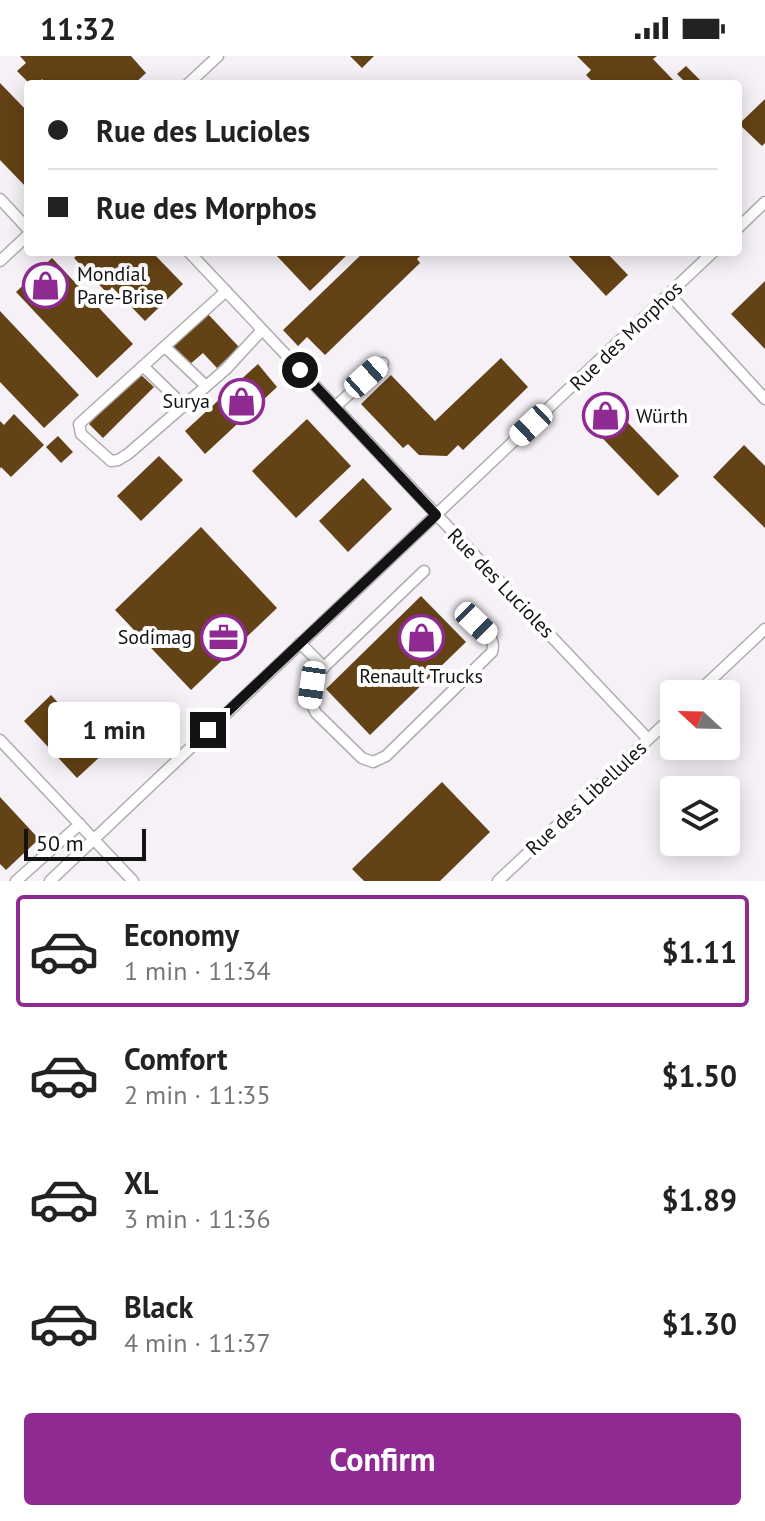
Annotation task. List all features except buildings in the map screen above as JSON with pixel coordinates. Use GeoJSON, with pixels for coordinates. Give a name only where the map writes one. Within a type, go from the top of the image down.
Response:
{"type":"FeatureCollection","features":[{"type":"Feature","properties":{"kind":"lane"},"geometry":{"type":"LineString","coordinates":[[192,80],[218,56]]}},
{"type":"Feature","properties":{"kind":"lane"},"geometry":{"type":"LineString","coordinates":[[0,200],[24,225]]}},
{"type":"Feature","properties":{"kind":"lane"},"geometry":{"type":"LineString","coordinates":[[742,224],[765,202]]}},
{"type":"Feature","properties":{"kind":"lane"},"geometry":{"type":"LineString","coordinates":[[0,261],[24,239]]}},
{"type":"Feature","properties":{"kind":"lane","name":"Rue des Lucioles"},"geometry":{"type":"LineString","coordinates":[[193,256],[648,739]]}},
{"type":"Feature","properties":{"kind":"lane","name":"Rue des Morphos"},"geometry":{"type":"LineString","coordinates":[[50,881],[709,256]]}},
{"type":"Feature","properties":{"kind":"lane"},"geometry":{"type":"LineString","coordinates":[[226,291],[79,424],[81,434],[111,461],[118,460],[226,369],[262,330]]}},
{"type":"Feature","properties":{"kind":"lane"},"geometry":{"type":"LineString","coordinates":[[669,294],[765,399]]}},
{"type":"Feature","properties":{"kind":"lane"},"geometry":{"type":"LineString","coordinates":[[165,347],[206,386]]}},
{"type":"Feature","properties":{"kind":"lane"},"geometry":{"type":"LineString","coordinates":[[335,407],[383,363]]}},
{"type":"Feature","properties":{"kind":"lane"},"geometry":{"type":"LineString","coordinates":[[143,366],[184,406]]}},
{"type":"Feature","properties":{"kind":"lane"},"geometry":{"type":"LineString","coordinates":[[424,571],[324,667],[312,685],[310,701],[316,713],[362,758],[373,762],[386,756],[492,652],[494,645],[491,637],[476,623]]}},
{"type":"Feature","properties":{"kind":"lane"},"geometry":{"type":"LineString","coordinates":[[711,680],[765,629]]}},
{"type":"Feature","properties":{"kind":"lane"},"geometry":{"type":"LineString","coordinates":[[300,643],[324,667]]}},
{"type":"Feature","properties":{"kind":"lane","name":"Rue des Libellules"},"geometry":{"type":"LineString","coordinates":[[498,881],[660,728]]}},
{"type":"Feature","properties":{"kind":"lane"},"geometry":{"type":"LineString","coordinates":[[0,740],[133,881]]}},
{"type":"Feature","properties":{"kind":"lane"},"geometry":{"type":"LineString","coordinates":[[16,881],[80,824]]}},
{"type":"Feature","properties":{"kind":"place","name":"Mondial Pare-Brise"},"geometry":{"type":"Point","coordinates":[46,286]}},
{"type":"Feature","properties":{"kind":"place","name":"Surya"},"geometry":{"type":"Point","coordinates":[241,401]}},
{"type":"Feature","properties":{"kind":"place","name":"Würth"},"geometry":{"type":"Point","coordinates":[605,416]}},
{"type":"Feature","properties":{"kind":"place","name":"Sodimag"},"geometry":{"type":"Point","coordinates":[223,637]}},
{"type":"Feature","properties":{"kind":"place","name":"Renault Trucks"},"geometry":{"type":"Point","coordinates":[421,637]}},
{"type":"Feature","properties":{"kind":"route"},"geometry":{"type":"LineString","coordinates":[[208,730],[436,515],[300,370]]}}]}
